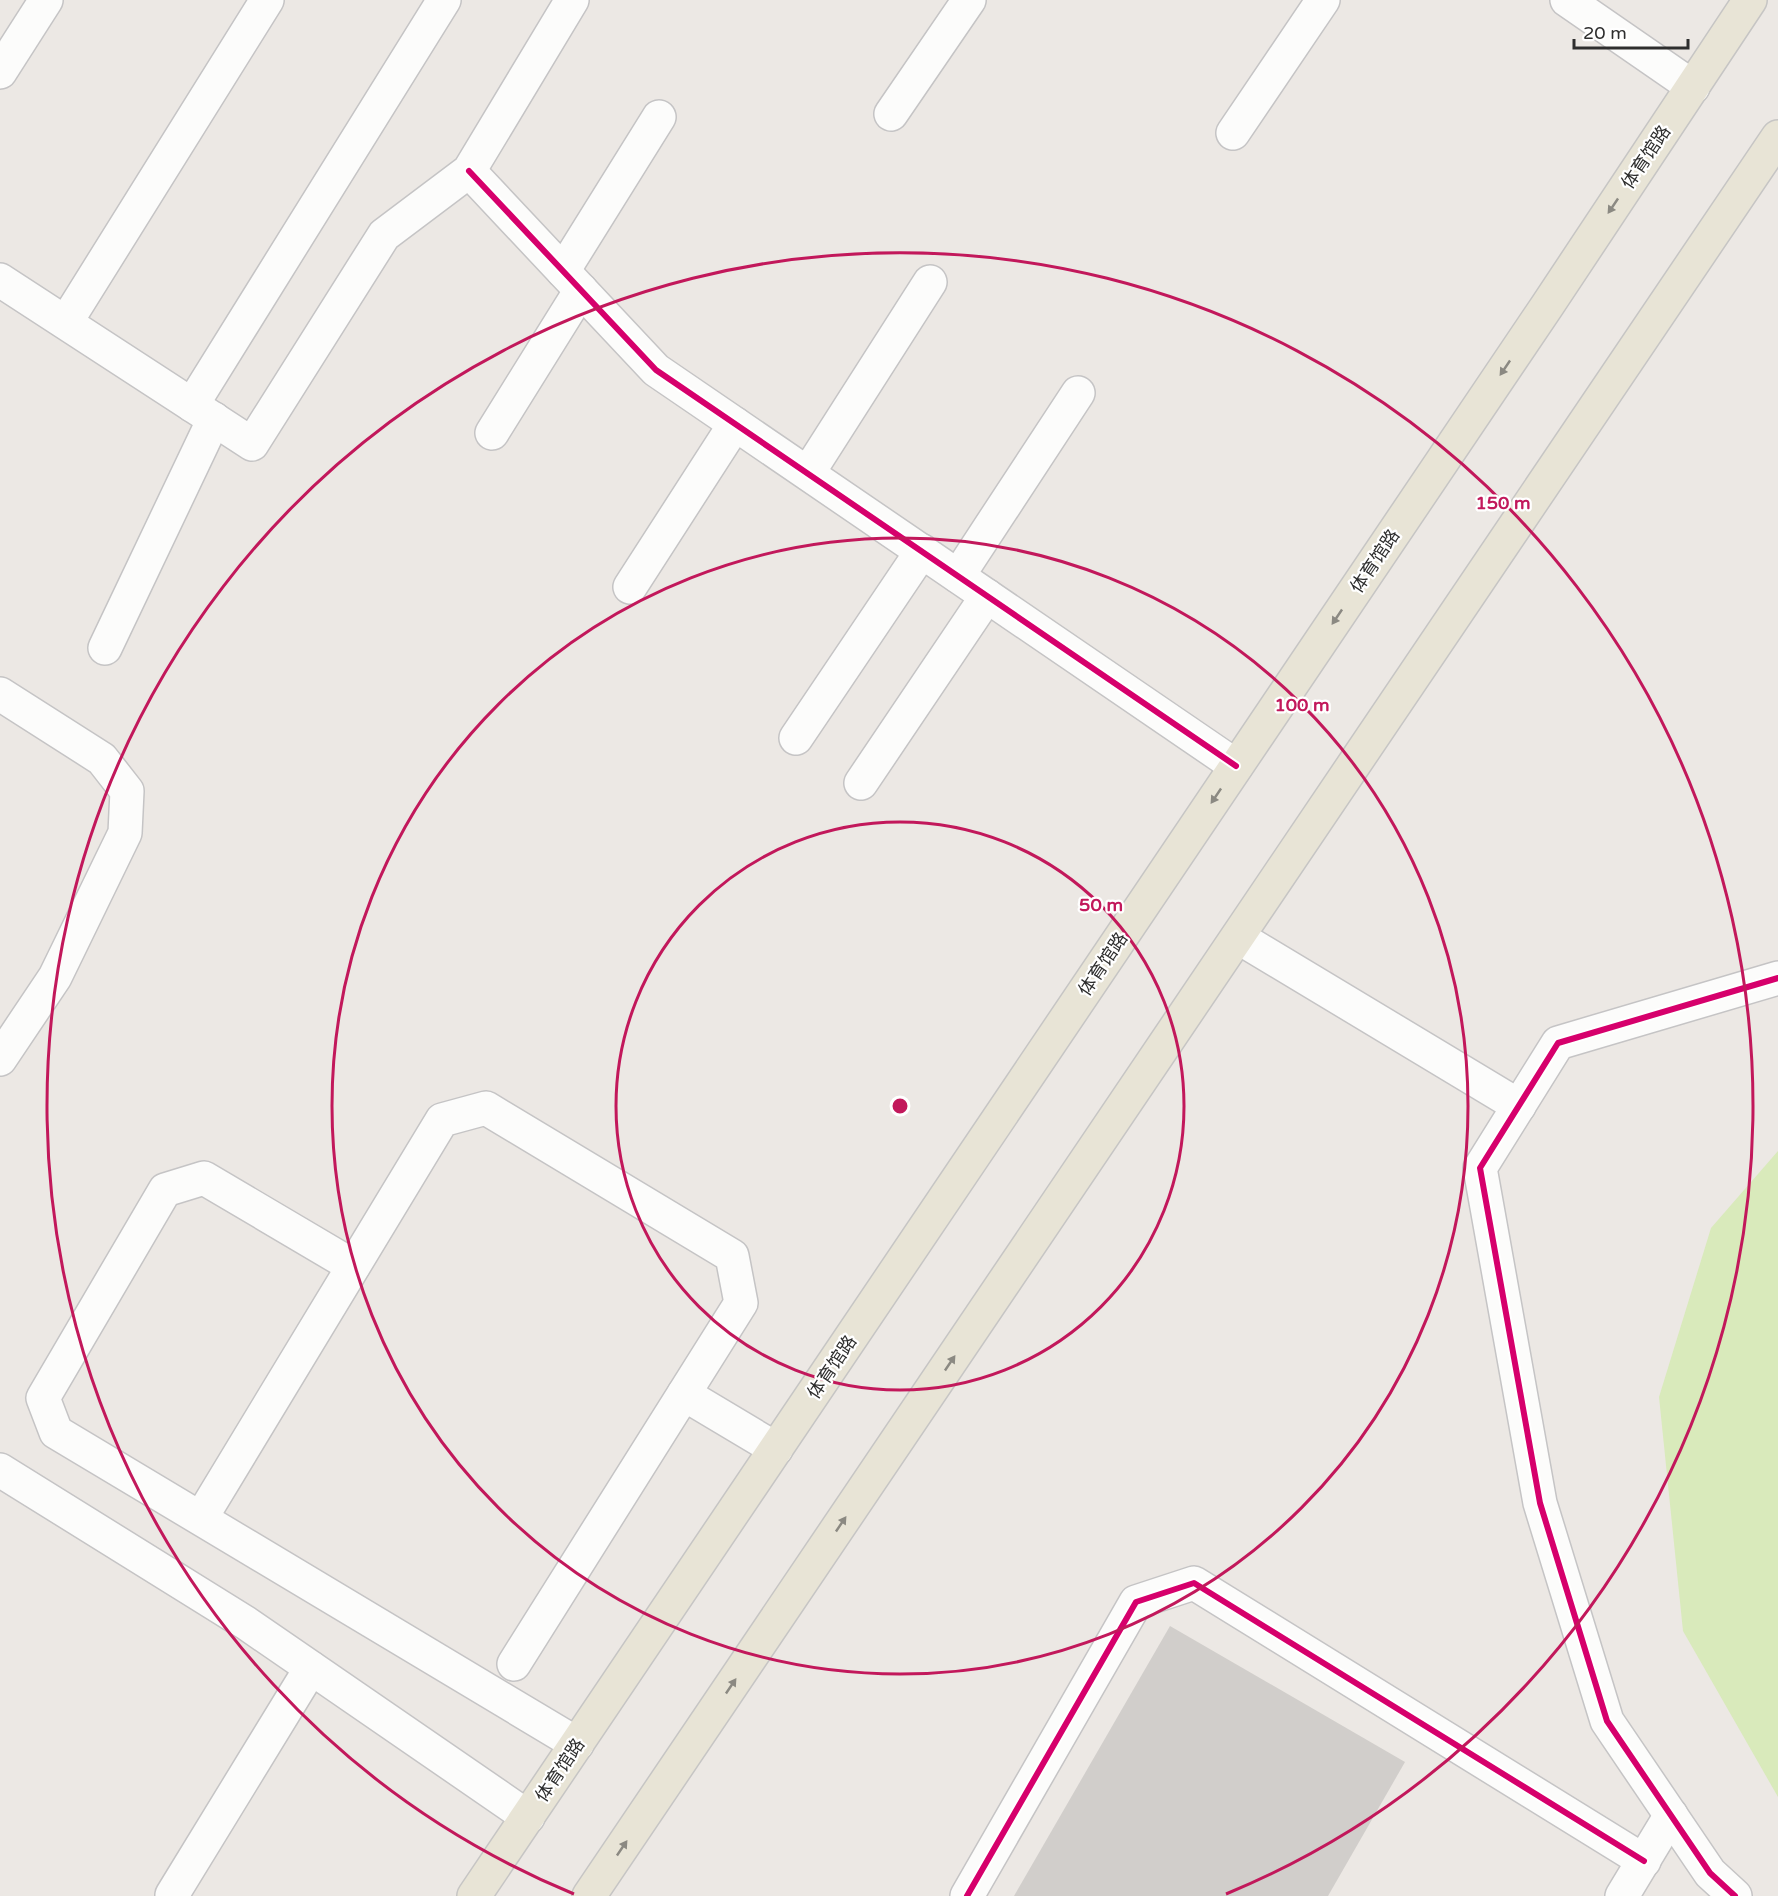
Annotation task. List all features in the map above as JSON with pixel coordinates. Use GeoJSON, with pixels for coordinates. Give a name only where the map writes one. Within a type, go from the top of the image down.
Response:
{"type":"FeatureCollection","features":[{"type":"Feature","properties":{"kind":"main road","name":"体育馆路"},"geometry":{"type":"LineString","coordinates":[[474,1896],[1750,0]]}},
{"type":"Feature","properties":{"kind":"main road"},"geometry":{"type":"LineString","coordinates":[[590,1896],[1778,137]]}},
{"type":"Feature","properties":{"kind":"street"},"geometry":{"type":"LineString","coordinates":[[0,72],[46,0]]}},
{"type":"Feature","properties":{"kind":"street"},"geometry":{"type":"LineString","coordinates":[[66,322],[267,0]]}},
{"type":"Feature","properties":{"kind":"street"},"geometry":{"type":"LineString","coordinates":[[105,648],[203,412],[444,0]]}},
{"type":"Feature","properties":{"kind":"street"},"geometry":{"type":"LineString","coordinates":[[0,280],[252,444],[384,235],[469,171],[573,0]]}},
{"type":"Feature","properties":{"kind":"street"},"geometry":{"type":"LineString","coordinates":[[891,114],[969,0]]}},
{"type":"Feature","properties":{"kind":"street"},"geometry":{"type":"LineString","coordinates":[[1233,133],[1323,0]]}},
{"type":"Feature","properties":{"kind":"street"},"geometry":{"type":"LineString","coordinates":[[1567,0],[1692,87]]}},
{"type":"Feature","properties":{"kind":"street"},"geometry":{"type":"LineString","coordinates":[[492,433],[659,117]]}},
{"type":"Feature","properties":{"kind":"street"},"geometry":{"type":"LineString","coordinates":[[469,171],[657,370],[1236,766]]}},
{"type":"Feature","properties":{"kind":"street"},"geometry":{"type":"LineString","coordinates":[[808,473],[930,282]]}},
{"type":"Feature","properties":{"kind":"street"},"geometry":{"type":"LineString","coordinates":[[958,576],[1078,393]]}},
{"type":"Feature","properties":{"kind":"street"},"geometry":{"type":"LineString","coordinates":[[630,587],[735,424]]}},
{"type":"Feature","properties":{"kind":"street"},"geometry":{"type":"LineString","coordinates":[[796,738],[922,551]]}},
{"type":"Feature","properties":{"kind":"street"},"geometry":{"type":"LineString","coordinates":[[861,783],[987,596]]}},
{"type":"Feature","properties":{"kind":"street"},"geometry":{"type":"LineString","coordinates":[[0,694],[102,759],[126,791],[125,833],[55,977],[0,1059]]}},
{"type":"Feature","properties":{"kind":"street"},"geometry":{"type":"LineString","coordinates":[[1238,937],[1519,1106]]}},
{"type":"Feature","properties":{"kind":"street"},"geometry":{"type":"LineString","coordinates":[[1735,1896],[1710,1874],[1607,1721],[1540,1503],[1480,1168],[1558,1043],[1778,978]]}},
{"type":"Feature","properties":{"kind":"street"},"geometry":{"type":"LineString","coordinates":[[201,1518],[442,1120],[486,1108],[732,1256],[741,1303],[514,1664]]}},
{"type":"Feature","properties":{"kind":"street"},"geometry":{"type":"LineString","coordinates":[[353,1266],[204,1178],[165,1190],[43,1398],[56,1432],[577,1744]]}},
{"type":"Feature","properties":{"kind":"street"},"geometry":{"type":"LineString","coordinates":[[684,1394],[776,1449]]}},
{"type":"Feature","properties":{"kind":"street"},"geometry":{"type":"LineString","coordinates":[[0,1470],[246,1623],[528,1817]]}},
{"type":"Feature","properties":{"kind":"street"},"geometry":{"type":"LineString","coordinates":[[967,1896],[1136,1602],[1194,1583],[1644,1861]]}},
{"type":"Feature","properties":{"kind":"street"},"geometry":{"type":"LineString","coordinates":[[172,1895],[311,1668]]}},
{"type":"Feature","properties":{"kind":"street"},"geometry":{"type":"LineString","coordinates":[[1622,1896],[1671,1815]]}},
{"type":"Feature","properties":{"kind":"green space"},"geometry":{"type":"Polygon","coordinates":[[[1778,1151],[1778,1797],[1683,1631],[1659,1397],[1711,1228],[1778,1151]]]}},
{"type":"Feature","properties":{"kind":"building"},"geometry":{"type":"Polygon","coordinates":[[[1170,1626],[1405,1762],[1328,1896],[1014,1896],[1170,1626]]]}},
{"type":"Feature","properties":{"kind":"cycle path"},"geometry":{"type":"LineString","coordinates":[[469,171],[656,370],[1236,766]]}},
{"type":"Feature","properties":{"kind":"cycle path"},"geometry":{"type":"LineString","coordinates":[[1735,1896],[1710,1873],[1607,1721],[1540,1503],[1480,1168],[1558,1043],[1778,978]]}},
{"type":"Feature","properties":{"kind":"cycle path"},"geometry":{"type":"LineString","coordinates":[[967,1896],[1136,1602],[1194,1583],[1644,1861]]}}]}
